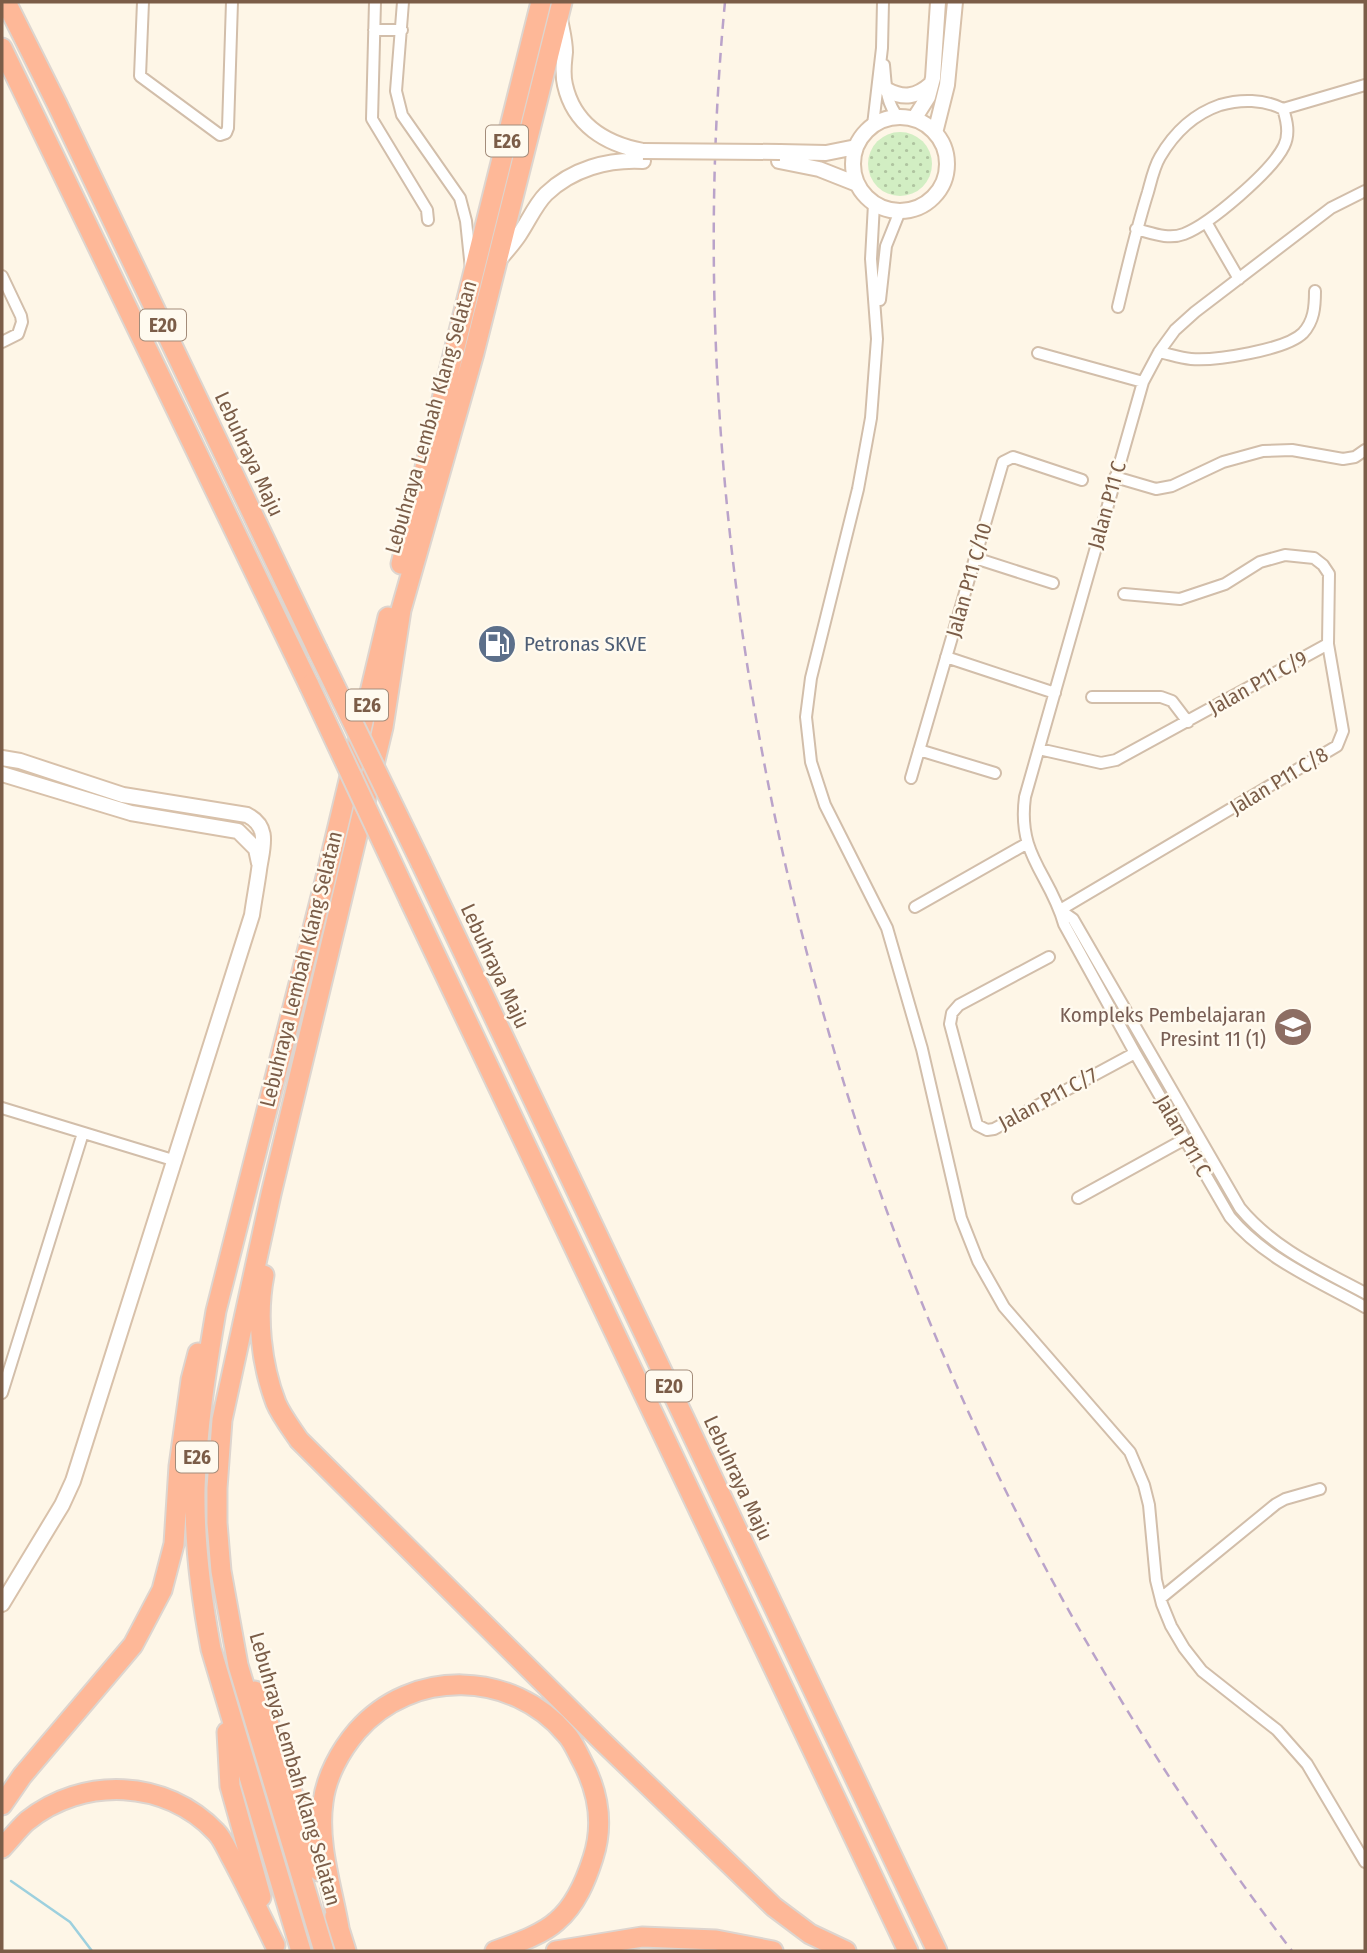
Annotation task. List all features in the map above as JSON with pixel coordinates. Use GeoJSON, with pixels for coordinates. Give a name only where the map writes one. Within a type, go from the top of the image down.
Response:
{"type":"FeatureCollection","features":[{"type":"Feature","properties":{"kind":"highway","name":"Lebuhraya Maju"},"geometry":{"type":"LineString","coordinates":[[6,2],[421,863],[937,1951]]}},
{"type":"Feature","properties":{"kind":"highway","name":"Lebuhraya Lembah Klang Selatan"},"geometry":{"type":"LineString","coordinates":[[299,1946],[228,1713],[202,1604],[195,1524],[200,1420],[216,1311],[325,881],[541,2]]}},
{"type":"Feature","properties":{"kind":"highway","name":"Lebuhraya Lembah Klang Selatan"},"geometry":{"type":"LineString","coordinates":[[321,1943],[238,1665],[221,1571],[217,1500],[219,1450],[228,1386],[271,1194],[383,727],[401,610],[498,262],[561,8]]}},
{"type":"Feature","properties":{"kind":"highway","name":"E20"},"geometry":{"type":"LineString","coordinates":[[2,48],[309,685],[908,1951]]}},
{"type":"Feature","properties":{"kind":"highway"},"geometry":{"type":"LineString","coordinates":[[271,1194],[272,1232],[260,1296],[265,1366],[277,1405],[299,1440],[774,1907],[810,1934],[846,1951]]}},
{"type":"Feature","properties":{"kind":"highway"},"geometry":{"type":"LineString","coordinates":[[2,1805],[22,1776],[133,1645],[162,1590],[174,1544],[179,1466],[191,1380],[204,1335],[216,1311]]}},
{"type":"Feature","properties":{"kind":"highway"},"geometry":{"type":"LineString","coordinates":[[238,1665],[260,1698],[346,1951]]}},
{"type":"Feature","properties":{"kind":"highway"},"geometry":{"type":"LineString","coordinates":[[339,1928],[322,1824],[323,1801],[337,1759],[364,1723],[388,1704],[414,1691],[440,1685],[469,1684],[496,1688],[523,1700],[557,1724],[568,1736],[592,1781],[599,1815],[597,1844],[584,1886],[557,1922],[521,1942],[495,1951]]}},
{"type":"Feature","properties":{"kind":"highway"},"geometry":{"type":"LineString","coordinates":[[228,1713],[230,1786],[276,1948]]}},
{"type":"Feature","properties":{"kind":"highway"},"geometry":{"type":"LineString","coordinates":[[2,1849],[27,1821],[52,1806],[76,1797],[103,1789],[130,1788],[162,1796],[186,1807],[217,1833],[276,1948]]}},
{"type":"Feature","properties":{"kind":"highway"},"geometry":{"type":"LineString","coordinates":[[556,1951],[642,1937],[716,1940],[773,1951]]}},
{"type":"Feature","properties":{"kind":"street"},"geometry":{"type":"LineString","coordinates":[[142,2],[140,76],[220,135],[226,133],[228,128],[232,2]]}},
{"type":"Feature","properties":{"kind":"street"},"geometry":{"type":"LineString","coordinates":[[375,2],[372,120],[427,210],[428,220]]}},
{"type":"Feature","properties":{"kind":"street"},"geometry":{"type":"LineString","coordinates":[[403,2],[398,104],[402,115],[460,198],[466,221],[468,259],[472,275]]}},
{"type":"Feature","properties":{"kind":"street"},"geometry":{"type":"LineString","coordinates":[[873,125],[882,48],[883,2]]}},
{"type":"Feature","properties":{"kind":"street"},"geometry":{"type":"LineString","coordinates":[[914,119],[928,97],[931,84],[939,2]]}},
{"type":"Feature","properties":{"kind":"street"},"geometry":{"type":"LineString","coordinates":[[934,133],[947,85],[955,2]]}},
{"type":"Feature","properties":{"kind":"street"},"geometry":{"type":"LineString","coordinates":[[561,8],[565,85],[574,108],[594,132],[609,142],[643,156]]}},
{"type":"Feature","properties":{"kind":"street"},"geometry":{"type":"LineString","coordinates":[[374,30],[402,30]]}},
{"type":"Feature","properties":{"kind":"street"},"geometry":{"type":"LineString","coordinates":[[882,48],[890,106],[898,117]]}},
{"type":"Feature","properties":{"kind":"street"},"geometry":{"type":"LineString","coordinates":[[887,90],[899,96],[911,96],[920,94],[931,84]]}},
{"type":"Feature","properties":{"kind":"street"},"geometry":{"type":"LineString","coordinates":[[1118,307],[1136,229],[1158,160],[1179,131],[1195,117],[1230,102],[1262,102],[1283,109],[1365,85]]}},
{"type":"Feature","properties":{"kind":"street"},"geometry":{"type":"LineString","coordinates":[[1136,229],[1172,237],[1206,222],[1240,194],[1278,156],[1286,144],[1288,131],[1283,109]]}},
{"type":"Feature","properties":{"kind":"street"},"geometry":{"type":"LineString","coordinates":[[898,117],[914,119],[934,133],[942,144],[946,157],[942,183],[935,195],[913,209],[886,209],[874,204],[857,184],[853,165],[856,147],[873,125],[898,117]]}},
{"type":"Feature","properties":{"kind":"street"},"geometry":{"type":"LineString","coordinates":[[498,262],[519,236],[546,194],[580,171],[599,164],[643,156],[779,156],[826,153],[856,147]]}},
{"type":"Feature","properties":{"kind":"street"},"geometry":{"type":"LineString","coordinates":[[779,156],[857,184]]}},
{"type":"Feature","properties":{"kind":"street","name":"Jalan P11 C"},"geometry":{"type":"LineString","coordinates":[[1365,191],[1331,208],[1195,312],[1175,330],[1159,352],[1143,382],[1115,477],[1024,797],[1023,828],[1026,844],[1064,924],[1230,1217],[1250,1239],[1284,1263],[1365,1307]]}},
{"type":"Feature","properties":{"kind":"street"},"geometry":{"type":"LineString","coordinates":[[874,204],[872,259],[877,320]]}},
{"type":"Feature","properties":{"kind":"street"},"geometry":{"type":"LineString","coordinates":[[900,211],[886,246],[877,320],[869,430],[858,489],[811,678],[806,717],[811,762],[825,805],[887,928],[922,1049],[961,1218],[978,1261],[1004,1307],[1130,1452],[1149,1505],[1156,1580],[1171,1626],[1184,1648],[1202,1671],[1277,1730],[1307,1764],[1365,1862]]}},
{"type":"Feature","properties":{"kind":"street"},"geometry":{"type":"LineString","coordinates":[[1206,222],[1239,279]]}},
{"type":"Feature","properties":{"kind":"street"},"geometry":{"type":"LineString","coordinates":[[2,276],[22,322],[18,334],[2,342]]}},
{"type":"Feature","properties":{"kind":"street"},"geometry":{"type":"LineString","coordinates":[[1159,352],[1207,360],[1276,347],[1302,333],[1315,309],[1315,292]]}},
{"type":"Feature","properties":{"kind":"street"},"geometry":{"type":"LineString","coordinates":[[1038,353],[1143,382]]}},
{"type":"Feature","properties":{"kind":"street"},"geometry":{"type":"LineString","coordinates":[[1115,477],[1156,489],[1172,486],[1223,462],[1263,451],[1292,450],[1343,459],[1355,457],[1365,450]]}},
{"type":"Feature","properties":{"kind":"street","name":"Jalan P11 C/10"},"geometry":{"type":"LineString","coordinates":[[911,778],[1003,462],[1013,457],[1083,480]]}},
{"type":"Feature","properties":{"kind":"street","name":"Jalan P11 C/8"},"geometry":{"type":"LineString","coordinates":[[1060,911],[1337,746],[1343,731],[1328,644],[1329,573],[1314,558],[1285,555],[1271,558],[1224,584],[1180,599],[1124,594]]}},
{"type":"Feature","properties":{"kind":"street"},"geometry":{"type":"LineString","coordinates":[[975,558],[1054,583]]}},
{"type":"Feature","properties":{"kind":"street","name":"Jalan P11 C/9"},"geometry":{"type":"LineString","coordinates":[[1039,749],[1101,763],[1109,762],[1188,722],[1328,644]]}},
{"type":"Feature","properties":{"kind":"street"},"geometry":{"type":"LineString","coordinates":[[946,657],[1055,693]]}},
{"type":"Feature","properties":{"kind":"street","name":"Jalan P11 C/9"},"geometry":{"type":"LineString","coordinates":[[1091,697],[1161,697],[1172,701],[1188,722]]}},
{"type":"Feature","properties":{"kind":"street"},"geometry":{"type":"LineString","coordinates":[[919,750],[995,773]]}},
{"type":"Feature","properties":{"kind":"street"},"geometry":{"type":"LineString","coordinates":[[2,759],[20,761],[112,792],[247,815],[255,819],[263,833],[265,845],[252,915],[73,1481],[62,1505],[2,1604]]}},
{"type":"Feature","properties":{"kind":"street"},"geometry":{"type":"LineString","coordinates":[[2,759],[15,769],[9,777]]}},
{"type":"Feature","properties":{"kind":"street"},"geometry":{"type":"LineString","coordinates":[[9,777],[31,772],[62,775]]}},
{"type":"Feature","properties":{"kind":"street"},"geometry":{"type":"LineString","coordinates":[[9,777],[105,807],[239,831],[256,849],[260,865]]}},
{"type":"Feature","properties":{"kind":"street"},"geometry":{"type":"LineString","coordinates":[[155,800],[167,809],[167,819]]}},
{"type":"Feature","properties":{"kind":"street"},"geometry":{"type":"LineString","coordinates":[[915,907],[1026,844]]}},
{"type":"Feature","properties":{"kind":"street","name":"Jalan P11 C"},"geometry":{"type":"LineString","coordinates":[[1060,911],[1073,919],[1240,1209],[1259,1229],[1290,1252],[1365,1293]]}},
{"type":"Feature","properties":{"kind":"street","name":"Jalan P11 C/7"},"geometry":{"type":"LineString","coordinates":[[1049,957],[958,1005],[952,1013],[950,1024],[977,1125],[982,1129],[993,1129],[1135,1053]]}},
{"type":"Feature","properties":{"kind":"street"},"geometry":{"type":"LineString","coordinates":[[2,1108],[176,1161]]}},
{"type":"Feature","properties":{"kind":"street"},"geometry":{"type":"LineString","coordinates":[[2,1393],[83,1133]]}},
{"type":"Feature","properties":{"kind":"street"},"geometry":{"type":"LineString","coordinates":[[1078,1198],[1185,1139]]}},
{"type":"Feature","properties":{"kind":"street"},"geometry":{"type":"LineString","coordinates":[[1161,1598],[1276,1504],[1320,1489]]}},
{"type":"Feature","properties":{"kind":"green space"},"geometry":{"type":"Polygon","coordinates":[[[900,132],[918,138],[926,146],[932,164],[926,182],[918,190],[900,196],[882,190],[874,182],[868,164],[874,146],[882,138],[900,132]]]}},
{"type":"Feature","properties":{"kind":"waterway"},"geometry":{"type":"LineString","coordinates":[[11,1881],[70,1922],[92,1951]]}},
{"type":"Feature","properties":{"kind":"railway"},"geometry":{"type":"LineString","coordinates":[[725,2],[715,174],[716,348],[729,524],[753,698],[787,872],[831,1042],[886,1208],[949,1368],[1021,1521],[1103,1670],[1147,1742],[1194,1814],[1292,1951]]}},
{"type":"Feature","properties":{"kind":"place","name":"Petronas SKVE"},"geometry":{"type":"Point","coordinates":[497,644]}},
{"type":"Feature","properties":{"kind":"place","name":"Kompleks Pembelajaran Presint 11 (1)"},"geometry":{"type":"Point","coordinates":[1293,1027]}}]}
